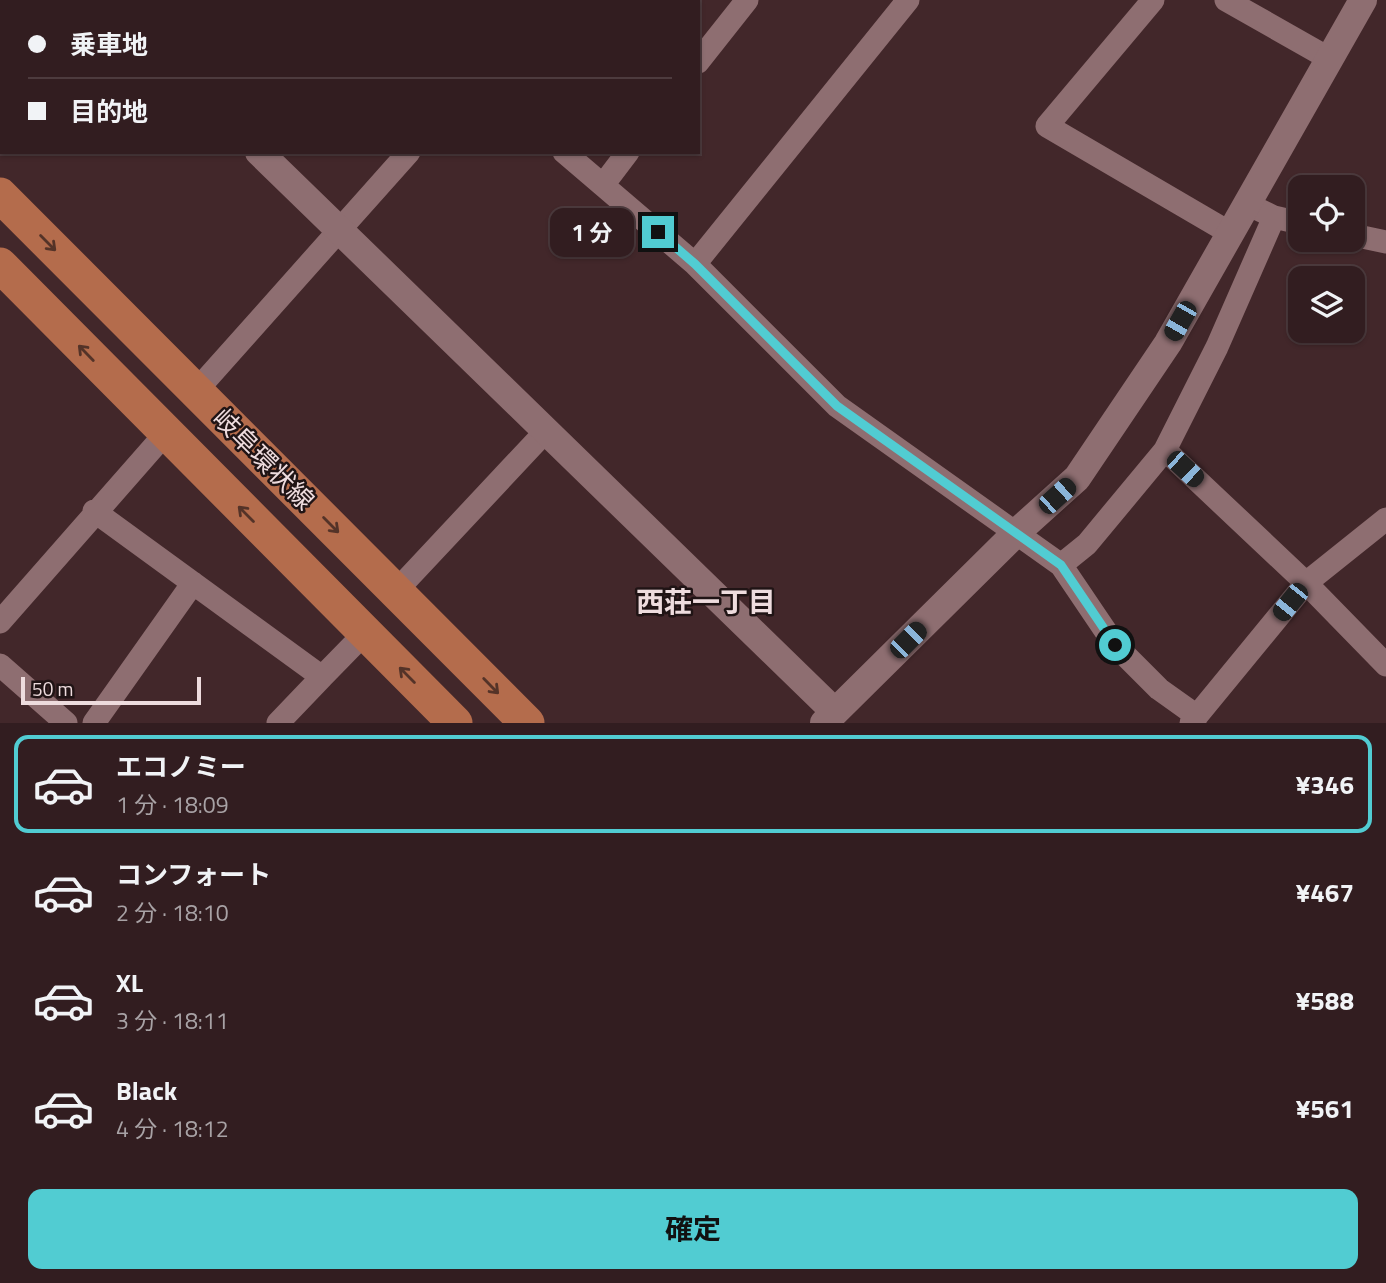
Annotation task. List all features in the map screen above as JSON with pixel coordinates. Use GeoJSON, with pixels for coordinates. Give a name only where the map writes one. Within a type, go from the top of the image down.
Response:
{"type":"FeatureCollection","features":[{"type":"Feature","properties":{"kind":"main road","name":"岐阜環状線"},"geometry":{"type":"LineString","coordinates":[[0,195],[527,723]]}},
{"type":"Feature","properties":{"kind":"main road","name":"岐阜環状線"},"geometry":{"type":"LineString","coordinates":[[0,265],[455,723]]}},
{"type":"Feature","properties":{"kind":"street"},"geometry":{"type":"LineString","coordinates":[[700,59],[747,0]]}},
{"type":"Feature","properties":{"kind":"street"},"geometry":{"type":"LineString","coordinates":[[695,264],[908,0]]}},
{"type":"Feature","properties":{"kind":"street"},"geometry":{"type":"LineString","coordinates":[[1153,0],[1047,126],[1230,233]]}},
{"type":"Feature","properties":{"kind":"street"},"geometry":{"type":"LineString","coordinates":[[1226,0],[1330,59]]}},
{"type":"Feature","properties":{"kind":"street"},"geometry":{"type":"LineString","coordinates":[[261,154],[546,430],[835,719],[1017,532],[1077,478],[1168,343],[1363,0]]}},
{"type":"Feature","properties":{"kind":"street"},"geometry":{"type":"LineString","coordinates":[[196,391],[407,154]]}},
{"type":"Feature","properties":{"kind":"street"},"geometry":{"type":"LineString","coordinates":[[566,154],[695,264],[837,406],[1061,565],[1115,645],[1194,720],[1306,583],[1386,519]]}},
{"type":"Feature","properties":{"kind":"street"},"geometry":{"type":"LineString","coordinates":[[603,185],[626,154]]}},
{"type":"Feature","properties":{"kind":"street"},"geometry":{"type":"LineString","coordinates":[[1247,204],[1274,217],[1288,220]]}},
{"type":"Feature","properties":{"kind":"street"},"geometry":{"type":"LineString","coordinates":[[1061,565],[1087,544],[1165,450],[1217,346],[1274,217]]}},
{"type":"Feature","properties":{"kind":"street"},"geometry":{"type":"LineString","coordinates":[[1365,238],[1386,242]]}},
{"type":"Feature","properties":{"kind":"street"},"geometry":{"type":"LineString","coordinates":[[397,590],[546,430]]}},
{"type":"Feature","properties":{"kind":"street"},"geometry":{"type":"LineString","coordinates":[[0,622],[94,511],[165,434]]}},
{"type":"Feature","properties":{"kind":"street"},"geometry":{"type":"LineString","coordinates":[[1165,450],[1306,583],[1386,665]]}},
{"type":"Feature","properties":{"kind":"street"},"geometry":{"type":"LineString","coordinates":[[94,511],[321,677]]}},
{"type":"Feature","properties":{"kind":"street"},"geometry":{"type":"LineString","coordinates":[[94,723],[193,583]]}},
{"type":"Feature","properties":{"kind":"street"},"geometry":{"type":"LineString","coordinates":[[278,723],[365,633]]}},
{"type":"Feature","properties":{"kind":"street"},"geometry":{"type":"LineString","coordinates":[[0,665],[66,723]]}},
{"type":"Feature","properties":{"kind":"district","name":"西荘一丁目"},"geometry":{"type":"Point","coordinates":[706,601]}},
{"type":"Feature","properties":{"kind":"route"},"geometry":{"type":"LineString","coordinates":[[658,232],[695,264],[837,406],[1061,565],[1115,645]]}}]}
